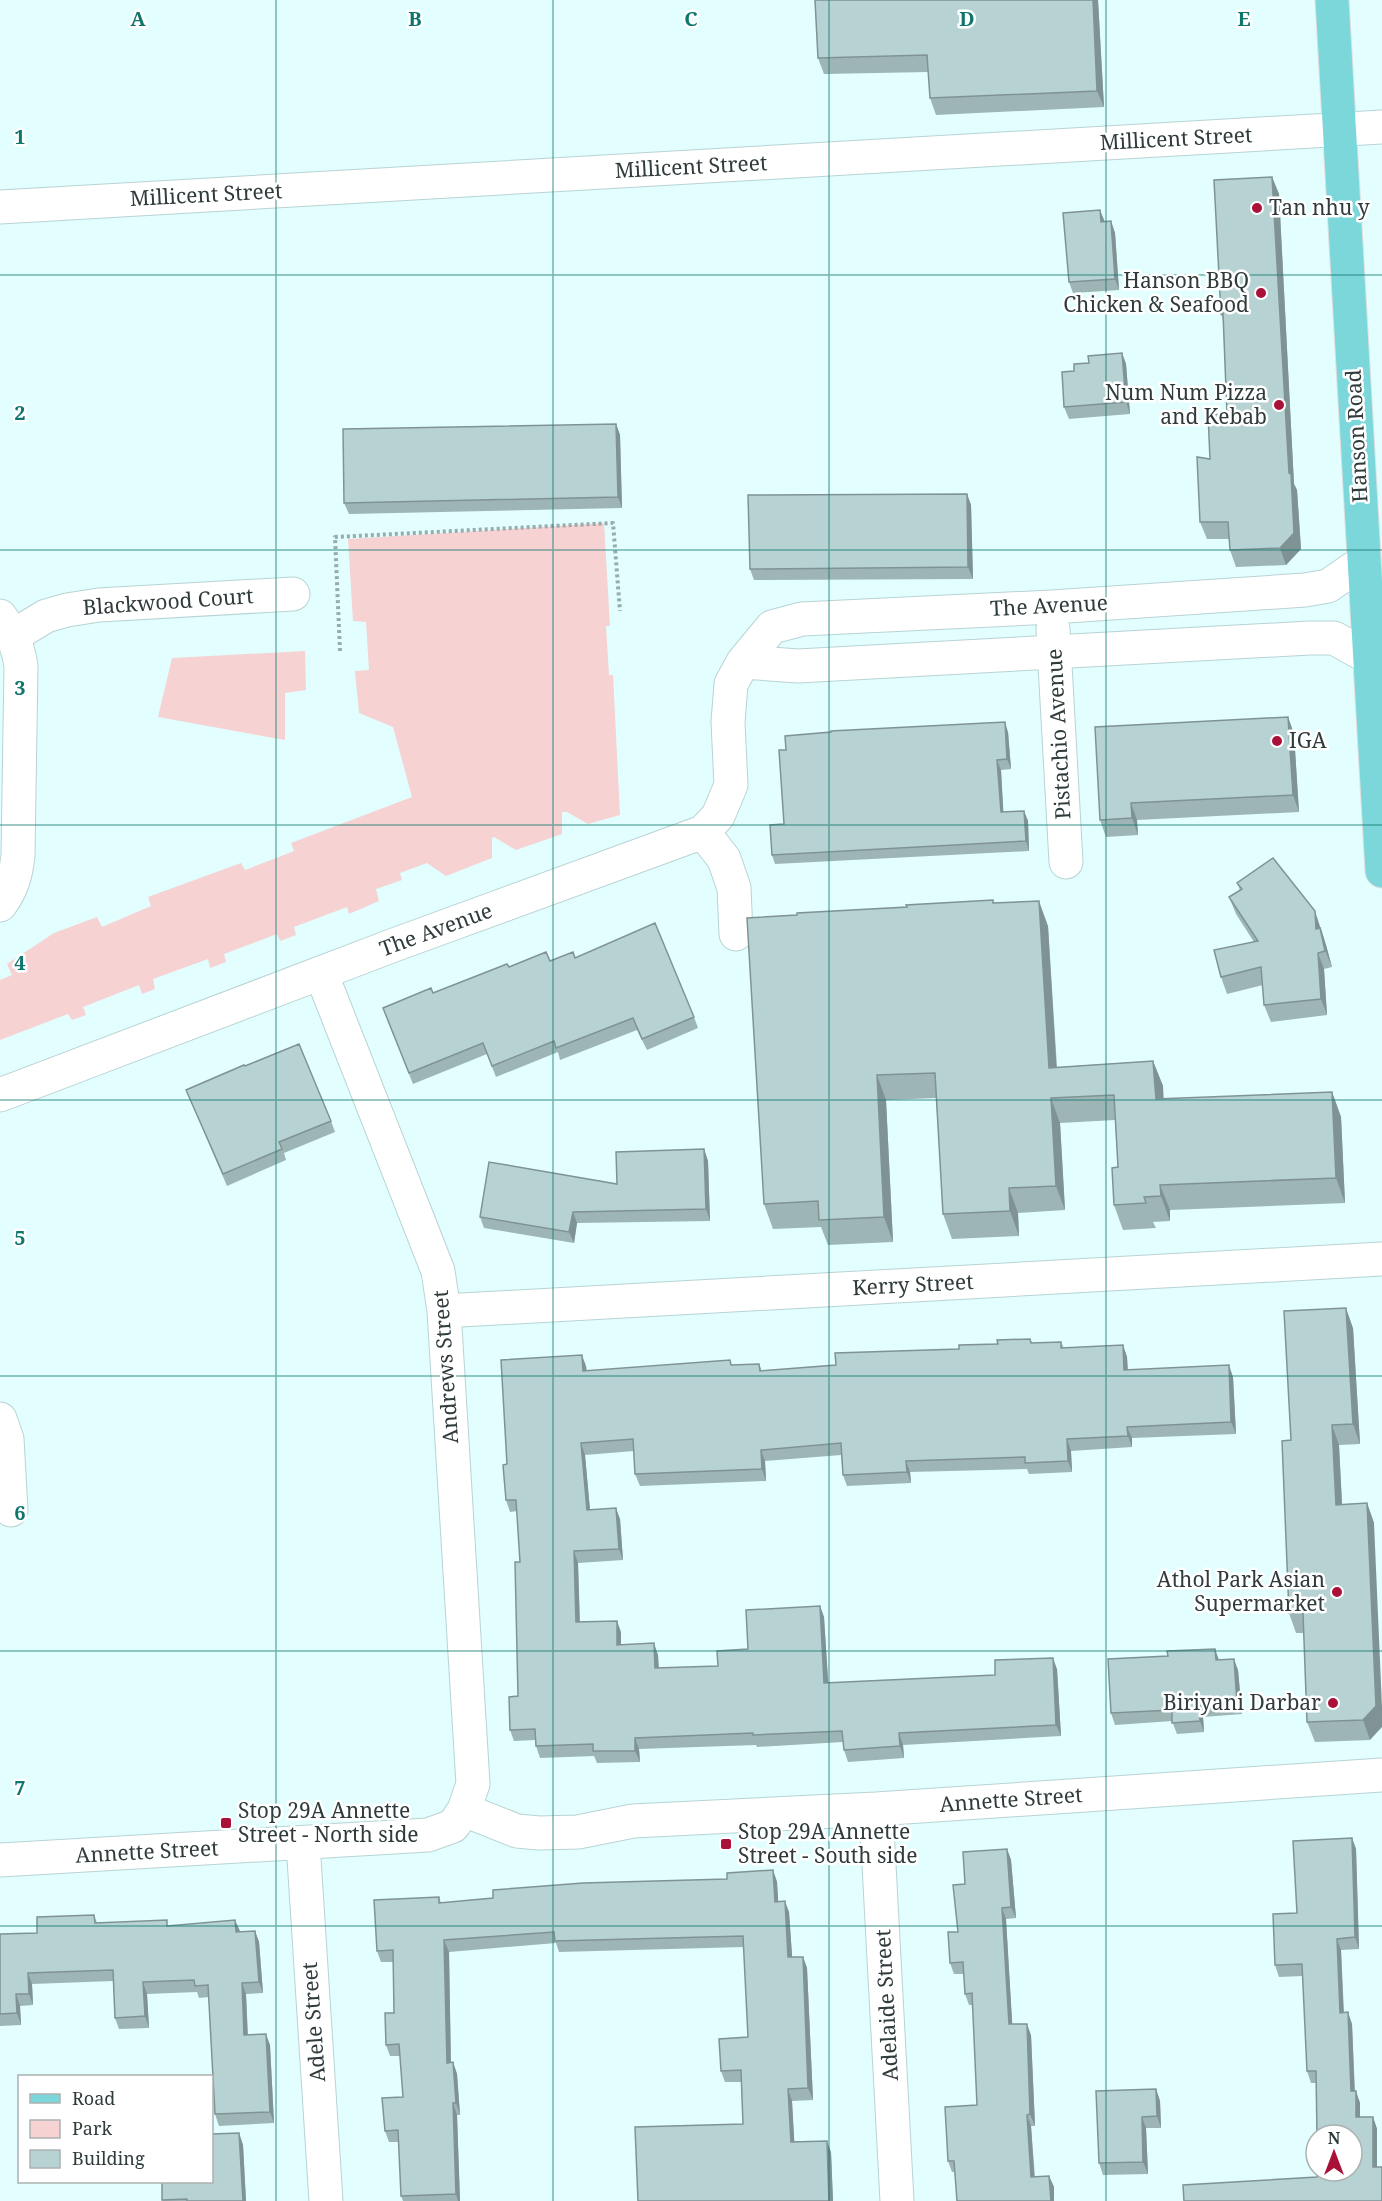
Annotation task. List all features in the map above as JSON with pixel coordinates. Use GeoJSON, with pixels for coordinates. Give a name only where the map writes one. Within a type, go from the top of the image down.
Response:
{"type":"FeatureCollection","features":[{"type":"Feature","properties":{"kind":"main road","name":"Hanson Road"},"geometry":{"type":"LineString","coordinates":[[1332,0],[1370,658],[1378,728],[1382,871]]}},
{"type":"Feature","properties":{"kind":"street","name":"Millicent Street"},"geometry":{"type":"LineString","coordinates":[[0,207],[1382,127]]}},
{"type":"Feature","properties":{"kind":"street","name":"The Avenue"},"geometry":{"type":"LineString","coordinates":[[0,1095],[703,832],[718,816],[731,785],[728,722],[731,684],[743,662],[772,627],[802,619],[1052,607],[1320,587],[1328,586],[1364,561]]}},
{"type":"Feature","properties":{"kind":"street","name":"Blackwood Court"},"geometry":{"type":"LineString","coordinates":[[7,626],[68,610],[99,605],[293,594]]}},
{"type":"Feature","properties":{"kind":"street","name":"Pistachio Avenue"},"geometry":{"type":"LineString","coordinates":[[1052,607],[1066,862]]}},
{"type":"Feature","properties":{"kind":"street"},"geometry":{"type":"LineString","coordinates":[[0,905],[11,890],[18,855],[21,666],[7,626]]}},
{"type":"Feature","properties":{"kind":"street"},"geometry":{"type":"LineString","coordinates":[[743,662],[798,666],[1334,638],[1370,658]]}},
{"type":"Feature","properties":{"kind":"street"},"geometry":{"type":"LineString","coordinates":[[703,832],[724,859],[734,888],[736,934]]}},
{"type":"Feature","properties":{"kind":"street","name":"Andrews Street"},"geometry":{"type":"LineString","coordinates":[[321,973],[438,1271],[444,1311],[468,1797]]}},
{"type":"Feature","properties":{"kind":"street","name":"Kerry Street"},"geometry":{"type":"LineString","coordinates":[[444,1311],[1382,1259]]}},
{"type":"Feature","properties":{"kind":"street"},"geometry":{"type":"LineString","coordinates":[[0,1419],[7,1439],[11,1510]]}},
{"type":"Feature","properties":{"kind":"street","name":"Annette Street"},"geometry":{"type":"LineString","coordinates":[[0,1860],[428,1835],[453,1826],[468,1797],[516,1831],[539,1833],[578,1832],[633,1821],[876,1809],[1382,1775]]}},
{"type":"Feature","properties":{"kind":"street","name":"Adelaide Street"},"geometry":{"type":"LineString","coordinates":[[876,1809],[897,2201]]}},
{"type":"Feature","properties":{"kind":"street","name":"Adele Street"},"geometry":{"type":"LineString","coordinates":[[303,1843],[326,2201]]}},
{"type":"Feature","properties":{"kind":"path"},"geometry":{"type":"LineString","coordinates":[[340,651],[334,537],[613,523],[620,611]]}},
{"type":"Feature","properties":{"kind":"green space"},"geometry":{"type":"Polygon","coordinates":[[[604,523],[610,626],[606,626],[609,675],[613,675],[620,815],[588,824],[567,812],[562,812],[562,834],[516,850],[494,837],[492,838],[492,858],[446,876],[427,863],[400,873],[402,880],[376,889],[379,901],[349,914],[347,907],[294,927],[296,935],[280,941],[277,934],[224,954],[226,962],[210,968],[208,959],[153,979],[155,989],[142,994],[139,985],[83,1007],[86,1015],[72,1020],[68,1014],[0,1040],[0,980],[12,975],[7,964],[54,933],[97,917],[102,927],[151,906],[148,897],[241,863],[245,870],[294,851],[291,843],[412,797],[393,727],[359,713],[355,671],[369,670],[366,622],[353,621],[348,539],[604,523]]]}},
{"type":"Feature","properties":{"kind":"green space"},"geometry":{"type":"Polygon","coordinates":[[[305,651],[306,690],[285,693],[285,740],[158,717],[172,658],[305,651]]]}},
{"type":"Feature","properties":{"kind":"building"},"geometry":{"type":"Polygon","coordinates":[[[815,0],[1093,0],[1097,91],[930,98],[927,55],[818,58],[815,0]]]}},
{"type":"Feature","properties":{"kind":"building"},"geometry":{"type":"Polygon","coordinates":[[[1272,177],[1294,533],[1280,548],[1230,550],[1228,522],[1200,522],[1197,457],[1210,459],[1208,414],[1227,415],[1214,180],[1272,177]]]}},
{"type":"Feature","properties":{"kind":"building"},"geometry":{"type":"Polygon","coordinates":[[[1100,210],[1101,222],[1111,221],[1115,279],[1069,282],[1063,213],[1100,210]]]}},
{"type":"Feature","properties":{"kind":"building"},"geometry":{"type":"Polygon","coordinates":[[[1122,353],[1126,402],[1064,407],[1062,372],[1074,371],[1074,364],[1089,363],[1088,356],[1122,353]]]}},
{"type":"Feature","properties":{"kind":"building"},"geometry":{"type":"Polygon","coordinates":[[[616,424],[618,497],[344,503],[343,429],[616,424]]]}},
{"type":"Feature","properties":{"kind":"building"},"geometry":{"type":"Polygon","coordinates":[[[967,494],[968,567],[750,569],[748,495],[967,494]]]}},
{"type":"Feature","properties":{"kind":"building"},"geometry":{"type":"Polygon","coordinates":[[[1288,717],[1293,795],[1131,803],[1132,818],[1100,820],[1095,727],[1288,717]]]}},
{"type":"Feature","properties":{"kind":"building"},"geometry":{"type":"Polygon","coordinates":[[[1005,722],[1007,759],[997,760],[1001,812],[1024,811],[1026,841],[772,855],[770,825],[784,824],[779,750],[786,750],[785,736],[831,731],[1005,722]]]}},
{"type":"Feature","properties":{"kind":"building"},"geometry":{"type":"Polygon","coordinates":[[[1273,858],[1315,911],[1316,929],[1320,928],[1325,951],[1318,953],[1321,999],[1264,1005],[1261,967],[1221,977],[1214,950],[1258,941],[1229,897],[1242,889],[1237,883],[1273,858]]]}},
{"type":"Feature","properties":{"kind":"building"},"geometry":{"type":"Polygon","coordinates":[[[993,900],[993,903],[1039,901],[1049,1068],[1153,1061],[1156,1099],[1332,1092],[1336,1178],[1160,1185],[1161,1196],[1144,1197],[1146,1203],[1114,1205],[1112,1168],[1118,1167],[1114,1095],[1051,1098],[1056,1186],[1009,1188],[1010,1211],[943,1214],[935,1073],[877,1075],[884,1217],[819,1220],[818,1201],[764,1204],[747,918],[993,900]]]}},
{"type":"Feature","properties":{"kind":"building"},"geometry":{"type":"Polygon","coordinates":[[[655,923],[694,1017],[642,1039],[633,1018],[556,1048],[554,1041],[492,1066],[483,1043],[409,1073],[383,1008],[431,988],[433,993],[507,964],[509,967],[546,952],[550,961],[573,952],[575,958],[655,923]]]}},
{"type":"Feature","properties":{"kind":"building"},"geometry":{"type":"Polygon","coordinates":[[[299,1044],[331,1121],[279,1142],[282,1149],[223,1174],[186,1090],[299,1044]]]}},
{"type":"Feature","properties":{"kind":"building"},"geometry":{"type":"Polygon","coordinates":[[[704,1149],[706,1209],[573,1212],[569,1232],[480,1217],[489,1162],[617,1184],[616,1152],[704,1149]]]}},
{"type":"Feature","properties":{"kind":"building"},"geometry":{"type":"Polygon","coordinates":[[[1346,1308],[1353,1424],[1332,1425],[1336,1505],[1367,1503],[1376,1706],[1363,1720],[1307,1722],[1303,1613],[1289,1613],[1282,1441],[1291,1440],[1284,1311],[1346,1308]]]}},
{"type":"Feature","properties":{"kind":"building"},"geometry":{"type":"Polygon","coordinates":[[[1030,1339],[1031,1343],[1061,1342],[1061,1348],[1123,1345],[1124,1370],[1229,1365],[1231,1422],[1127,1427],[1128,1436],[1067,1439],[1068,1461],[1025,1463],[1025,1457],[906,1461],[907,1472],[843,1475],[841,1443],[761,1450],[762,1469],[635,1474],[633,1439],[581,1443],[587,1510],[616,1508],[619,1549],[574,1551],[576,1622],[617,1621],[617,1645],[654,1643],[655,1668],[718,1666],[717,1651],[748,1649],[746,1610],[820,1606],[824,1683],[995,1675],[995,1660],[1053,1658],[1056,1725],[899,1733],[900,1746],[844,1750],[842,1731],[635,1738],[635,1751],[593,1751],[593,1744],[536,1746],[535,1729],[510,1730],[509,1697],[518,1696],[515,1562],[520,1562],[516,1500],[506,1500],[503,1465],[507,1464],[501,1360],[582,1355],[583,1371],[730,1360],[731,1365],[759,1364],[760,1371],[836,1365],[835,1353],[959,1349],[959,1345],[998,1344],[997,1340],[1030,1339]]]}},
{"type":"Feature","properties":{"kind":"building"},"geometry":{"type":"Polygon","coordinates":[[[1215,1649],[1216,1660],[1234,1659],[1237,1703],[1199,1706],[1200,1721],[1172,1723],[1172,1710],[1111,1713],[1108,1659],[1168,1656],[1167,1651],[1215,1649]]]}},
{"type":"Feature","properties":{"kind":"building"},"geometry":{"type":"Polygon","coordinates":[[[1352,1838],[1355,1937],[1337,1939],[1340,2013],[1348,2012],[1351,2091],[1356,2091],[1356,2117],[1373,2117],[1373,2167],[1382,2167],[1382,2201],[1184,2201],[1183,2185],[1304,2178],[1304,2183],[1364,2183],[1364,2123],[1317,2123],[1316,2071],[1307,2071],[1302,1964],[1275,1965],[1273,1914],[1297,1913],[1293,1841],[1352,1838]]]}},
{"type":"Feature","properties":{"kind":"building"},"geometry":{"type":"Polygon","coordinates":[[[1007,1849],[1011,1907],[1002,1908],[1009,2024],[1027,2024],[1030,2114],[1027,2115],[1031,2177],[1049,2176],[1051,2201],[957,2201],[954,2161],[948,2161],[945,2107],[977,2105],[972,1993],[965,1994],[963,1962],[950,1963],[948,1932],[958,1932],[953,1885],[965,1884],[963,1852],[1007,1849]]]}},
{"type":"Feature","properties":{"kind":"building"},"geometry":{"type":"Polygon","coordinates":[[[773,1870],[775,1902],[785,1901],[788,1957],[803,1957],[808,2088],[788,2089],[791,2142],[827,2141],[829,2201],[638,2201],[635,2127],[743,2124],[741,2070],[721,2071],[719,2039],[748,2037],[743,1936],[555,1941],[554,1932],[444,1940],[447,2063],[453,2062],[456,2103],[453,2103],[456,2194],[401,2196],[398,2130],[385,2131],[382,2098],[403,2097],[399,2044],[386,2045],[385,2013],[394,2013],[393,1950],[377,1951],[374,1900],[439,1897],[439,1903],[493,1898],[493,1890],[583,1883],[727,1879],[727,1873],[773,1870]]]}},
{"type":"Feature","properties":{"kind":"building"},"geometry":{"type":"Polygon","coordinates":[[[94,1915],[95,1923],[167,1920],[167,1926],[235,1920],[236,1932],[255,1931],[259,1982],[242,1983],[244,2035],[266,2034],[270,2112],[215,2114],[208,1985],[195,1986],[194,1980],[143,1982],[145,2016],[115,2018],[113,1970],[28,1973],[29,1994],[16,1994],[17,2013],[0,2014],[0,1934],[37,1933],[37,1917],[94,1915]]]}},
{"type":"Feature","properties":{"kind":"building"},"geometry":{"type":"Polygon","coordinates":[[[1156,2089],[1157,2116],[1142,2117],[1143,2162],[1099,2163],[1096,2091],[1156,2089]]]}},
{"type":"Feature","properties":{"kind":"building"},"geometry":{"type":"Polygon","coordinates":[[[239,2133],[243,2201],[162,2200],[162,2183],[213,2183],[213,2134],[239,2133]]]}},
{"type":"Feature","properties":{"kind":"place","name":"Tan nhu y"},"geometry":{"type":"Point","coordinates":[1257,208]}},
{"type":"Feature","properties":{"kind":"place","name":"Hanson BBQ Chicken & Seafood"},"geometry":{"type":"Point","coordinates":[1261,293]}},
{"type":"Feature","properties":{"kind":"place","name":"Num Num Pizza and Kebab"},"geometry":{"type":"Point","coordinates":[1279,405]}},
{"type":"Feature","properties":{"kind":"place","name":"IGA"},"geometry":{"type":"Point","coordinates":[1277,741]}},
{"type":"Feature","properties":{"kind":"place","name":"Athol Park Asian Supermarket"},"geometry":{"type":"Point","coordinates":[1337,1592]}},
{"type":"Feature","properties":{"kind":"place","name":"Biriyani Darbar"},"geometry":{"type":"Point","coordinates":[1333,1703]}},
{"type":"Feature","properties":{"kind":"place","name":"Stop 29A Annette Street - North side"},"geometry":{"type":"Point","coordinates":[226,1823]}},
{"type":"Feature","properties":{"kind":"place","name":"Stop 29A Annette Street - South side"},"geometry":{"type":"Point","coordinates":[726,1844]}}]}
